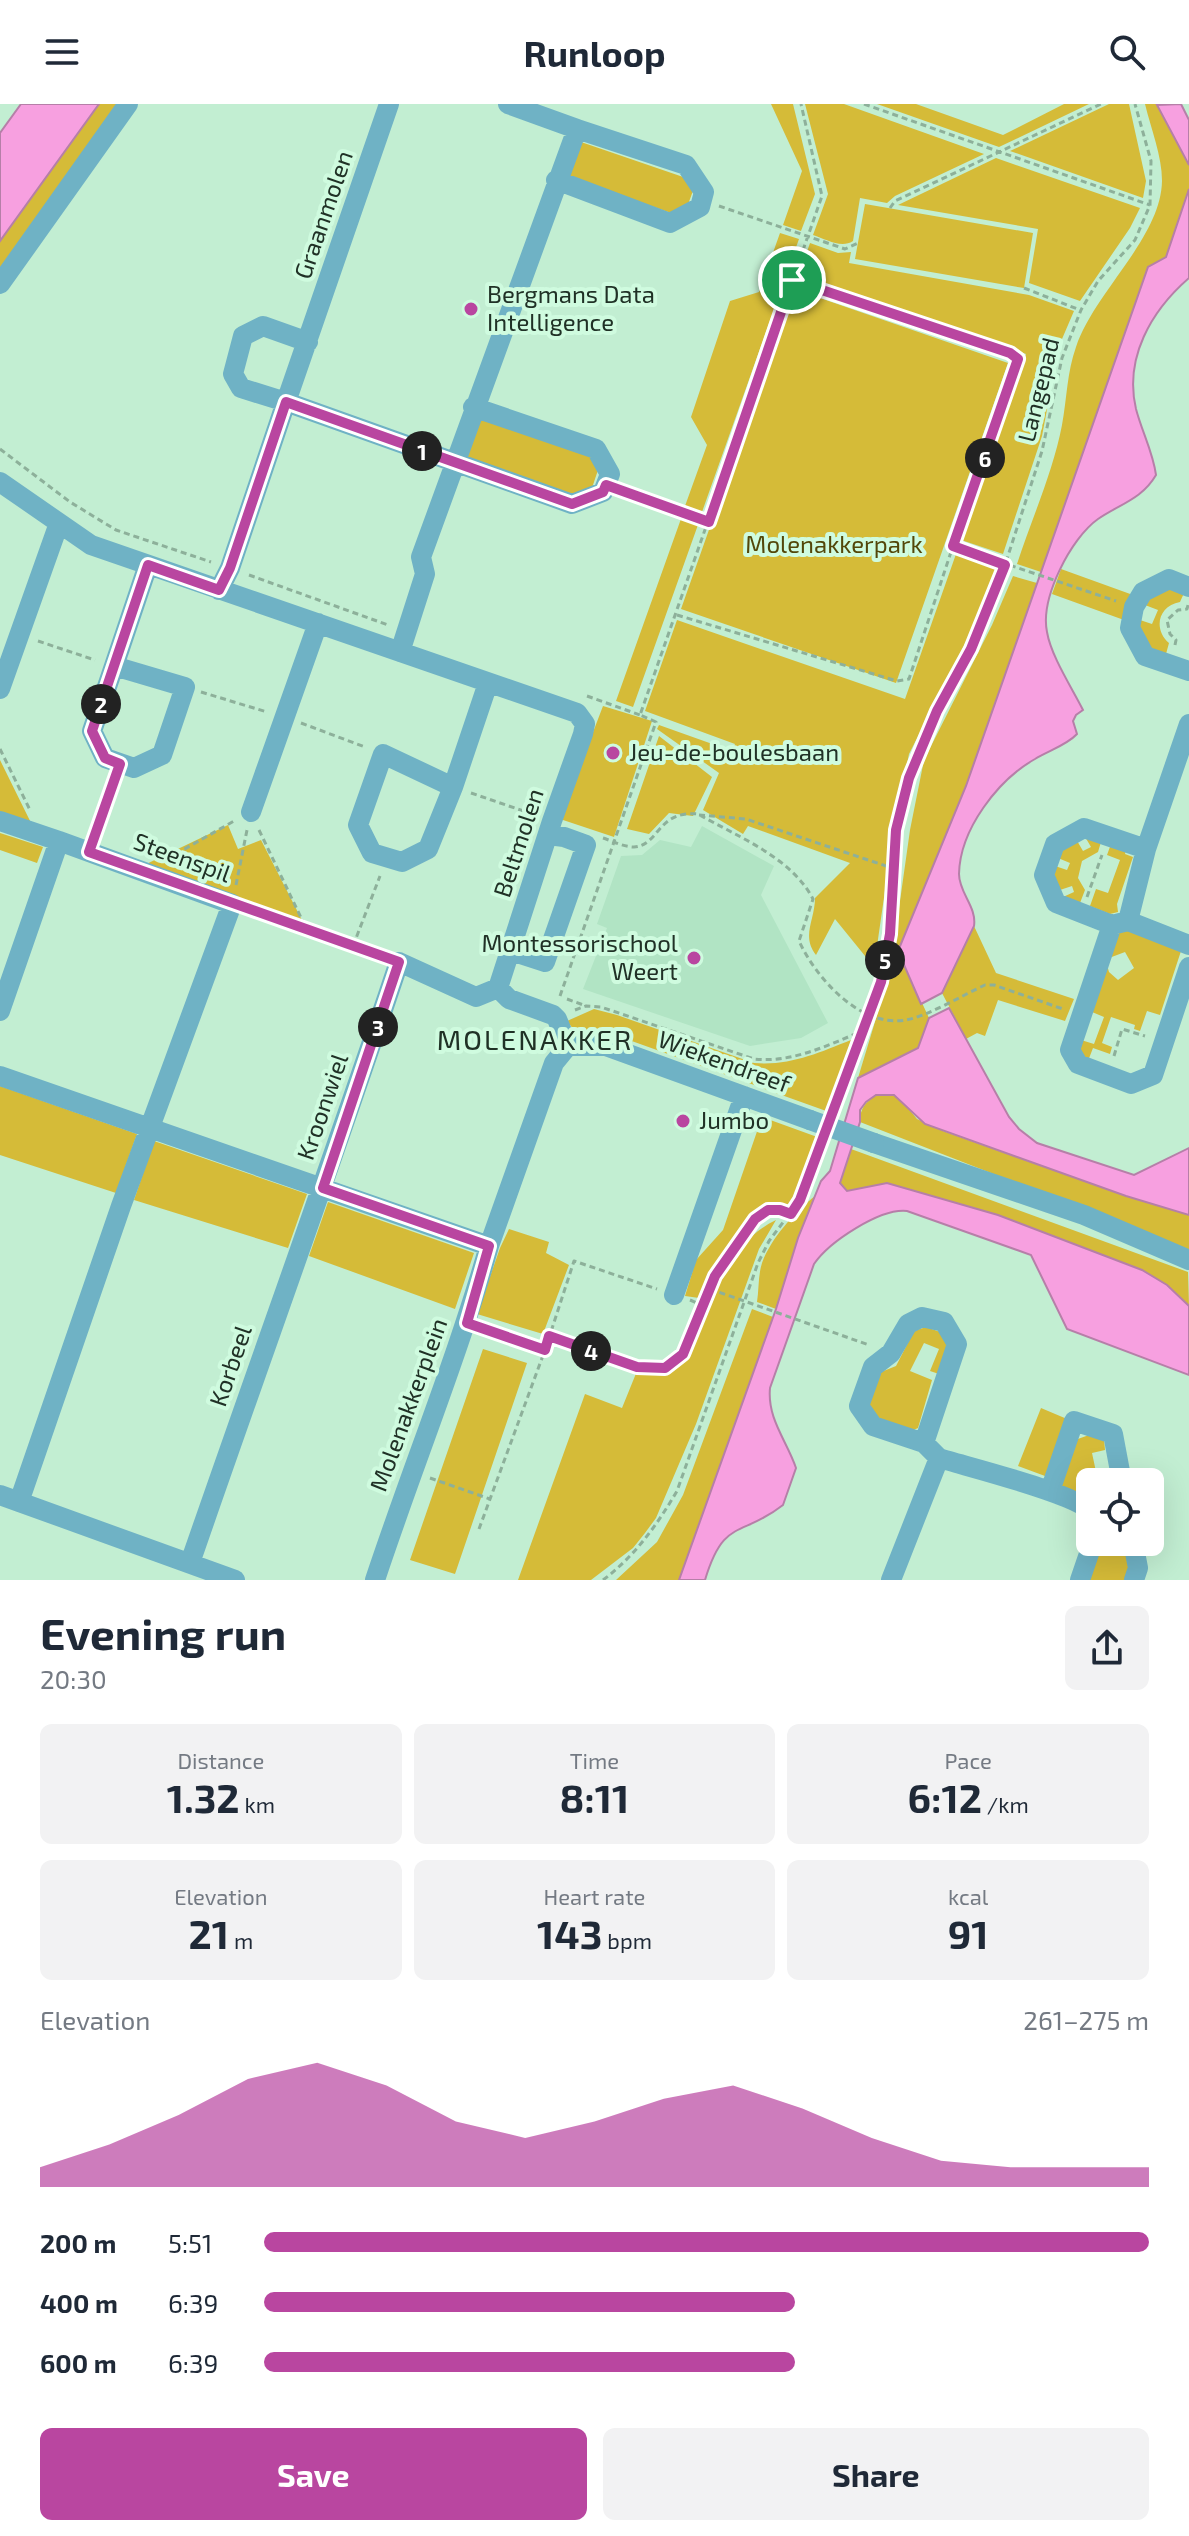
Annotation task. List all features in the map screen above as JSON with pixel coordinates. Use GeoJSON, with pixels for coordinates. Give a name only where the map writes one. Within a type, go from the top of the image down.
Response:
{"type":"FeatureCollection","features":[{"type":"Feature","properties":{"kind":"street"},"geometry":{"type":"LineString","coordinates":[[0,284],[128,104]]}},
{"type":"Feature","properties":{"kind":"street","name":"Graanmolen"},"geometry":{"type":"LineString","coordinates":[[219,590],[230,568],[389,104]]}},
{"type":"Feature","properties":{"kind":"street"},"geometry":{"type":"LineString","coordinates":[[508,104],[686,165],[704,192],[700,207],[670,223],[556,180]]}},
{"type":"Feature","properties":{"kind":"street"},"geometry":{"type":"LineString","coordinates":[[400,652],[425,574],[421,557],[473,407],[577,129]]}},
{"type":"Feature","properties":{"kind":"street"},"geometry":{"type":"LineString","coordinates":[[308,342],[263,326],[243,336],[233,374],[241,388],[572,504],[603,492],[610,474],[596,449],[473,407]]}},
{"type":"Feature","properties":{"kind":"street","name":"Beltmolen"},"geometry":{"type":"LineString","coordinates":[[0,482],[91,545],[577,713],[585,724],[583,734],[498,988]]}},
{"type":"Feature","properties":{"kind":"street"},"geometry":{"type":"LineString","coordinates":[[0,689],[59,523]]}},
{"type":"Feature","properties":{"kind":"street"},"geometry":{"type":"LineString","coordinates":[[114,666],[185,687],[162,755],[134,768],[105,758],[92,731],[148,565]]}},
{"type":"Feature","properties":{"kind":"street"},"geometry":{"type":"LineString","coordinates":[[1179,667],[1145,656],[1130,628],[1134,607],[1143,592],[1169,579],[1189,587]]}},
{"type":"Feature","properties":{"kind":"street"},"geometry":{"type":"LineString","coordinates":[[251,812],[318,623]]}},
{"type":"Feature","properties":{"kind":"street"},"geometry":{"type":"LineString","coordinates":[[453,787],[383,754],[358,825],[372,853],[402,862],[428,849],[453,787],[488,683]]}},
{"type":"Feature","properties":{"kind":"street"},"geometry":{"type":"LineString","coordinates":[[1189,724],[1182,765],[1146,849],[1070,1050],[1078,1064],[1131,1084],[1153,1075],[1189,967]]}},
{"type":"Feature","properties":{"kind":"street","name":"Steenspil"},"geometry":{"type":"LineString","coordinates":[[0,821],[232,904],[150,1127]]}},
{"type":"Feature","properties":{"kind":"street"},"geometry":{"type":"LineString","coordinates":[[511,951],[545,962],[586,845],[550,828]]}},
{"type":"Feature","properties":{"kind":"street"},"geometry":{"type":"LineString","coordinates":[[1146,849],[1084,828],[1055,844],[1044,875],[1056,903],[1189,945]]}},
{"type":"Feature","properties":{"kind":"street"},"geometry":{"type":"LineString","coordinates":[[0,1011],[50,838]]}},
{"type":"Feature","properties":{"kind":"street"},"geometry":{"type":"LineString","coordinates":[[0,1076],[489,1246],[554,1063],[568,1046],[557,1010],[509,999],[498,988],[476,997],[399,962]]}},
{"type":"Feature","properties":{"kind":"street","name":"Kroonwiel"},"geometry":{"type":"LineString","coordinates":[[323,1188],[399,962]]}},
{"type":"Feature","properties":{"kind":"street","name":"Wiekendreef"},"geometry":{"type":"LineString","coordinates":[[568,1046],[606,1046],[1084,1215],[1189,1260]]}},
{"type":"Feature","properties":{"kind":"street"},"geometry":{"type":"LineString","coordinates":[[674,1295],[744,1096]]}},
{"type":"Feature","properties":{"kind":"street"},"geometry":{"type":"LineString","coordinates":[[150,1127],[10,1499],[235,1580]]}},
{"type":"Feature","properties":{"kind":"street","name":"Korbeel"},"geometry":{"type":"LineString","coordinates":[[190,1563],[323,1188]]}},
{"type":"Feature","properties":{"kind":"street","name":"Molenakkerplein"},"geometry":{"type":"LineString","coordinates":[[375,1580],[467,1323],[489,1246]]}},
{"type":"Feature","properties":{"kind":"street"},"geometry":{"type":"LineString","coordinates":[[924,1443],[957,1344],[944,1322],[922,1317],[908,1324],[891,1353],[873,1367],[859,1406],[873,1426],[924,1443],[939,1458],[1076,1501]]}},
{"type":"Feature","properties":{"kind":"street"},"geometry":{"type":"LineString","coordinates":[[1050,1491],[1074,1421],[1113,1434],[1119,1468]]}},
{"type":"Feature","properties":{"kind":"street"},"geometry":{"type":"LineString","coordinates":[[891,1580],[939,1458]]}},
{"type":"Feature","properties":{"kind":"street"},"geometry":{"type":"LineString","coordinates":[[1080,1580],[1088,1556]]}},
{"type":"Feature","properties":{"kind":"street"},"geometry":{"type":"LineString","coordinates":[[1134,1580],[1138,1568],[1136,1556]]}},
{"type":"Feature","properties":{"kind":"path"},"geometry":{"type":"LineString","coordinates":[[640,715],[822,196],[801,104]]}},
{"type":"Feature","properties":{"kind":"path"},"geometry":{"type":"LineString","coordinates":[[864,104],[1150,205]]}},
{"type":"Feature","properties":{"kind":"path"},"geometry":{"type":"LineString","coordinates":[[890,208],[895,201],[1101,104]]}},
{"type":"Feature","properties":{"kind":"path","name":"Langepad"},"geometry":{"type":"LineString","coordinates":[[832,1115],[881,982],[890,934],[896,830],[909,778],[937,711],[971,649],[1005,565],[1042,451],[1062,358],[1081,310],[1098,281],[1135,240],[1150,205],[1153,183],[1151,161],[1135,104]]}},
{"type":"Feature","properties":{"kind":"path"},"geometry":{"type":"LineString","coordinates":[[703,200],[845,249],[858,243]]}},
{"type":"Feature","properties":{"kind":"path"},"geometry":{"type":"LineString","coordinates":[[675,615],[897,681],[909,679],[1018,359],[1010,353],[792,280]]}},
{"type":"Feature","properties":{"kind":"path"},"geometry":{"type":"LineString","coordinates":[[1024,288],[1081,310]]}},
{"type":"Feature","properties":{"kind":"path"},"geometry":{"type":"LineString","coordinates":[[0,449],[70,502],[116,530],[407,632]]}},
{"type":"Feature","properties":{"kind":"path"},"geometry":{"type":"LineString","coordinates":[[606,485],[709,522]]}},
{"type":"Feature","properties":{"kind":"path"},"geometry":{"type":"LineString","coordinates":[[953,546],[1134,607]]}},
{"type":"Feature","properties":{"kind":"path"},"geometry":{"type":"LineString","coordinates":[[1179,667],[1176,640],[1167,628],[1167,620],[1178,610],[1187,609],[1189,602]]}},
{"type":"Feature","properties":{"kind":"path"},"geometry":{"type":"LineString","coordinates":[[18,635],[114,666]]}},
{"type":"Feature","properties":{"kind":"path"},"geometry":{"type":"LineString","coordinates":[[185,687],[285,717],[383,754]]}},
{"type":"Feature","properties":{"kind":"path"},"geometry":{"type":"LineString","coordinates":[[557,1010],[656,722],[576,692]]}},
{"type":"Feature","properties":{"kind":"path"},"geometry":{"type":"LineString","coordinates":[[0,749],[50,838]]}},
{"type":"Feature","properties":{"kind":"path"},"geometry":{"type":"LineString","coordinates":[[89,852],[120,764]]}},
{"type":"Feature","properties":{"kind":"path"},"geometry":{"type":"LineString","coordinates":[[453,787],[550,828]]}},
{"type":"Feature","properties":{"kind":"path"},"geometry":{"type":"LineString","coordinates":[[144,872],[251,812]]}},
{"type":"Feature","properties":{"kind":"path"},"geometry":{"type":"LineString","coordinates":[[251,812],[232,904],[399,962]]}},
{"type":"Feature","properties":{"kind":"path"},"geometry":{"type":"LineString","coordinates":[[251,812],[306,928]]}},
{"type":"Feature","properties":{"kind":"path"},"geometry":{"type":"LineString","coordinates":[[602,838],[634,847],[646,842],[669,818],[683,813],[746,819],[895,869]]}},
{"type":"Feature","properties":{"kind":"path"},"geometry":{"type":"LineString","coordinates":[[698,814],[782,863],[804,882],[813,899],[799,941],[806,956],[849,1005],[892,1021],[908,1019],[985,985],[994,985],[1082,1015]]}},
{"type":"Feature","properties":{"kind":"path"},"geometry":{"type":"LineString","coordinates":[[1082,913],[1109,836]]}},
{"type":"Feature","properties":{"kind":"path"},"geometry":{"type":"LineString","coordinates":[[353,946],[387,858]]}},
{"type":"Feature","properties":{"kind":"path"},"geometry":{"type":"LineString","coordinates":[[557,1010],[586,1006]]}},
{"type":"Feature","properties":{"kind":"path"},"geometry":{"type":"LineString","coordinates":[[557,1010],[601,1007],[754,1059],[775,1061],[863,1031]]}},
{"type":"Feature","properties":{"kind":"path"},"geometry":{"type":"LineString","coordinates":[[1107,1075],[1122,1029],[1164,1042]]}},
{"type":"Feature","properties":{"kind":"path"},"geometry":{"type":"LineString","coordinates":[[603,1580],[637,1550],[659,1522],[677,1491],[769,1241],[800,1200],[821,1144]]}},
{"type":"Feature","properties":{"kind":"path"},"geometry":{"type":"LineString","coordinates":[[549,1336],[637,1367],[665,1368],[683,1354],[710,1289],[735,1245],[755,1219],[768,1210],[791,1214]]}},
{"type":"Feature","properties":{"kind":"path"},"geometry":{"type":"LineString","coordinates":[[479,1529],[545,1350],[574,1261],[702,1305]]}},
{"type":"Feature","properties":{"kind":"path"},"geometry":{"type":"LineString","coordinates":[[710,1289],[891,1353]]}},
{"type":"Feature","properties":{"kind":"path"},"geometry":{"type":"LineString","coordinates":[[467,1323],[545,1350]]}},
{"type":"Feature","properties":{"kind":"path"},"geometry":{"type":"LineString","coordinates":[[412,1471],[490,1499]]}},
{"type":"Feature","properties":{"kind":"shaded area"},"geometry":{"type":"Polygon","coordinates":[[[21,104],[99,104],[0,241],[0,133],[21,104]]]}},
{"type":"Feature","properties":{"kind":"shaded area"},"geometry":{"type":"Polygon","coordinates":[[[1181,104],[1189,120],[1189,165],[1157,105],[1181,104]]]}},
{"type":"Feature","properties":{"kind":"shaded area"},"geometry":{"type":"Polygon","coordinates":[[[1189,189],[1189,278],[1152,321],[1137,354],[1134,372],[1136,409],[1156,475],[1144,490],[1088,528],[1068,554],[1048,603],[1049,641],[1083,710],[1073,721],[1077,734],[1021,768],[995,793],[974,823],[961,857],[959,874],[973,913],[974,926],[942,993],[921,1004],[898,951],[966,786],[1148,267],[1166,257],[1189,189]]]}},
{"type":"Feature","properties":{"kind":"shaded area","name":"Montessorischool Weert"},"geometry":{"type":"Polygon","coordinates":[[[702,826],[774,866],[761,895],[828,1023],[801,1038],[750,1046],[583,989],[607,928],[597,924],[621,856],[642,855],[660,840],[691,847],[702,826]]]}},
{"type":"Feature","properties":{"kind":"shaded area"},"geometry":{"type":"Polygon","coordinates":[[[949,1008],[1009,1117],[1037,1143],[1134,1175],[1189,1148],[1189,1215],[1126,1196],[925,1124],[894,1095],[876,1095],[860,1110],[860,1122],[840,1183],[847,1191],[887,1183],[998,1215],[1142,1270],[1167,1285],[1189,1306],[1189,1375],[1067,1329],[1031,1255],[907,1211],[883,1215],[843,1237],[814,1264],[770,1388],[775,1420],[796,1468],[783,1505],[727,1537],[719,1546],[705,1580],[679,1580],[776,1309],[798,1238],[821,1181],[830,1171],[858,1078],[918,1048],[929,1018],[949,1008]]]}},
{"type":"Feature","properties":{"kind":"green space"},"geometry":{"type":"Polygon","coordinates":[[[99,104],[117,104],[0,268],[0,241],[99,104]]]}},
{"type":"Feature","properties":{"kind":"green space"},"geometry":{"type":"Polygon","coordinates":[[[771,104],[793,104],[815,194],[801,231],[783,225],[802,171],[771,104]]]}},
{"type":"Feature","properties":{"kind":"green space"},"geometry":{"type":"Polygon","coordinates":[[[805,104],[844,104],[984,154],[895,196],[887,203],[860,198],[853,241],[844,244],[833,242],[813,235],[828,194],[805,104]]]}},
{"type":"Feature","properties":{"kind":"green space"},"geometry":{"type":"Polygon","coordinates":[[[877,104],[916,104],[1003,135],[1064,104],[1089,104],[999,147],[877,104]]]}},
{"type":"Feature","properties":{"kind":"green space"},"geometry":{"type":"Polygon","coordinates":[[[1109,104],[1129,104],[1146,181],[1143,198],[1010,151],[1109,104]]]}},
{"type":"Feature","properties":{"kind":"green space"},"geometry":{"type":"Polygon","coordinates":[[[1145,104],[1157,104],[1189,165],[1189,189],[1166,257],[1148,267],[1041,572],[1017,564],[1058,443],[1076,347],[1097,305],[1139,244],[1159,202],[1162,181],[1160,162],[1145,104]]]}},
{"type":"Feature","properties":{"kind":"green space"},"geometry":{"type":"Polygon","coordinates":[[[581,142],[689,179],[694,188],[686,210],[674,214],[568,177],[581,142]]]}},
{"type":"Feature","properties":{"kind":"green space"},"geometry":{"type":"Polygon","coordinates":[[[996,158],[1140,208],[1130,228],[1080,301],[1029,283],[1038,229],[898,205],[996,158]]]}},
{"type":"Feature","properties":{"kind":"green space"},"geometry":{"type":"Polygon","coordinates":[[[865,204],[1033,233],[1024,288],[855,259],[865,204]]]}},
{"type":"Feature","properties":{"kind":"green space"},"geometry":{"type":"Polygon","coordinates":[[[780,233],[799,239],[702,512],[685,506],[707,445],[691,417],[730,301],[759,292],[780,233]]]}},
{"type":"Feature","properties":{"kind":"green space"},"geometry":{"type":"Polygon","coordinates":[[[810,243],[838,253],[851,252],[849,263],[1029,295],[1074,311],[1059,346],[1042,436],[1003,554],[961,540],[1026,354],[799,275],[810,243]]]}},
{"type":"Feature","properties":{"kind":"green space","name":"Molenakkerpark"},"geometry":{"type":"Polygon","coordinates":[[[794,289],[1008,363],[896,683],[681,609],[794,289]]]}},
{"type":"Feature","properties":{"kind":"green space"},"geometry":{"type":"Polygon","coordinates":[[[481,418],[590,456],[598,470],[591,491],[574,498],[466,461],[481,418]]]}},
{"type":"Feature","properties":{"kind":"green space"},"geometry":{"type":"Polygon","coordinates":[[[682,516],[699,522],[633,707],[616,701],[682,516]]]}},
{"type":"Feature","properties":{"kind":"green space"},"geometry":{"type":"Polygon","coordinates":[[[956,554],[999,568],[978,618],[909,754],[894,828],[874,967],[835,919],[816,955],[809,934],[815,898],[850,863],[748,826],[743,834],[703,810],[719,773],[657,729],[659,725],[732,751],[735,744],[645,711],[677,620],[905,699],[956,554]]]}},
{"type":"Feature","properties":{"kind":"green space"},"geometry":{"type":"Polygon","coordinates":[[[1061,569],[1133,595],[1124,620],[1052,594],[1061,569]]]}},
{"type":"Feature","properties":{"kind":"green space"},"geometry":{"type":"Polygon","coordinates":[[[1013,576],[1037,583],[966,786],[898,951],[929,1018],[918,1048],[858,1078],[890,972],[910,830],[924,760],[992,625],[1013,576]]]}},
{"type":"Feature","properties":{"kind":"green space"},"geometry":{"type":"Polygon","coordinates":[[[1170,588],[1184,593],[1180,602],[1167,608],[1160,619],[1161,631],[1169,643],[1166,654],[1151,648],[1138,624],[1140,620],[1152,624],[1158,610],[1145,605],[1147,600],[1170,588]]]}},
{"type":"Feature","properties":{"kind":"green space"},"geometry":{"type":"Polygon","coordinates":[[[603,706],[652,721],[614,837],[560,819],[603,706]]]}},
{"type":"Feature","properties":{"kind":"green space"},"geometry":{"type":"Polygon","coordinates":[[[659,736],[712,777],[693,816],[669,813],[649,834],[627,829],[659,736]]]}},
{"type":"Feature","properties":{"kind":"green space"},"geometry":{"type":"Polygon","coordinates":[[[0,760],[36,833],[0,821],[0,760]]]}},
{"type":"Feature","properties":{"kind":"green space"},"geometry":{"type":"Polygon","coordinates":[[[228,825],[238,849],[261,840],[306,928],[138,868],[228,825]]]}},
{"type":"Feature","properties":{"kind":"green space"},"geometry":{"type":"Polygon","coordinates":[[[0,833],[43,847],[37,863],[0,850],[0,833]]]}},
{"type":"Feature","properties":{"kind":"green space"},"geometry":{"type":"Polygon","coordinates":[[[1084,835],[1101,842],[1098,852],[1082,861],[1078,878],[1085,890],[1080,903],[1063,897],[1074,892],[1072,886],[1060,890],[1052,875],[1055,866],[1067,870],[1070,863],[1058,858],[1060,848],[1076,839],[1083,851],[1091,847],[1084,835]]]}},
{"type":"Feature","properties":{"kind":"green space"},"geometry":{"type":"Polygon","coordinates":[[[1111,844],[1126,850],[1125,854],[1133,857],[1117,904],[1118,912],[1110,914],[1090,906],[1096,889],[1108,893],[1120,860],[1107,855],[1111,844]]]}},
{"type":"Feature","properties":{"kind":"green space"},"geometry":{"type":"Polygon","coordinates":[[[974,926],[996,973],[1074,999],[1065,1021],[998,1000],[985,1036],[977,1033],[966,1039],[942,993],[974,926]]]}},
{"type":"Feature","properties":{"kind":"green space"},"geometry":{"type":"Polygon","coordinates":[[[1125,929],[1181,951],[1160,1015],[1147,1011],[1140,1031],[1134,1029],[1135,1025],[1111,1017],[1102,1043],[1112,1047],[1110,1054],[1093,1048],[1088,1061],[1078,1050],[1081,1040],[1094,1044],[1104,1017],[1092,1012],[1107,965],[1109,972],[1118,980],[1134,968],[1125,952],[1109,958],[1115,936],[1125,929]]]}},
{"type":"Feature","properties":{"kind":"green space"},"geometry":{"type":"Polygon","coordinates":[[[594,1009],[754,1063],[792,1060],[851,1040],[829,1112],[615,1035],[574,1030],[567,1021],[594,1009]]]}},
{"type":"Feature","properties":{"kind":"green space"},"geometry":{"type":"Polygon","coordinates":[[[0,1086],[137,1134],[116,1193],[0,1155],[0,1086]]]}},
{"type":"Feature","properties":{"kind":"green space"},"geometry":{"type":"Polygon","coordinates":[[[876,1095],[898,1096],[917,1119],[943,1131],[1189,1215],[1189,1250],[860,1122],[864,1106],[876,1095]]]}},
{"type":"Feature","properties":{"kind":"green space"},"geometry":{"type":"Polygon","coordinates":[[[762,1117],[820,1138],[801,1189],[791,1205],[769,1205],[755,1213],[736,1235],[699,1298],[685,1296],[696,1260],[723,1230],[762,1117]]]}},
{"type":"Feature","properties":{"kind":"green space"},"geometry":{"type":"Polygon","coordinates":[[[154,1141],[307,1194],[288,1248],[134,1200],[154,1141]]]}},
{"type":"Feature","properties":{"kind":"green space"},"geometry":{"type":"Polygon","coordinates":[[[851,1149],[1188,1272],[1189,1306],[1167,1285],[1142,1270],[998,1215],[887,1183],[847,1191],[840,1183],[851,1149]]]}},
{"type":"Feature","properties":{"kind":"green space"},"geometry":{"type":"Polygon","coordinates":[[[815,1196],[776,1309],[757,1302],[762,1263],[771,1244],[784,1226],[815,1196]]]}},
{"type":"Feature","properties":{"kind":"green space"},"geometry":{"type":"Polygon","coordinates":[[[328,1202],[474,1253],[455,1309],[309,1256],[328,1202]]]}},
{"type":"Feature","properties":{"kind":"green space"},"geometry":{"type":"Polygon","coordinates":[[[776,1220],[759,1249],[696,1424],[656,1518],[633,1548],[591,1580],[518,1580],[585,1394],[622,1408],[637,1371],[651,1374],[677,1368],[691,1351],[712,1297],[737,1253],[761,1229],[776,1220]]]}},
{"type":"Feature","properties":{"kind":"green space"},"geometry":{"type":"Polygon","coordinates":[[[509,1229],[549,1242],[546,1253],[569,1265],[543,1334],[477,1314],[509,1229]]]}},
{"type":"Feature","properties":{"kind":"green space"},"geometry":{"type":"Polygon","coordinates":[[[752,1309],[773,1317],[679,1580],[616,1580],[657,1542],[683,1495],[752,1309]]]}},
{"type":"Feature","properties":{"kind":"green space"},"geometry":{"type":"Polygon","coordinates":[[[926,1327],[943,1333],[950,1346],[939,1374],[930,1371],[939,1349],[924,1343],[910,1371],[932,1380],[918,1428],[909,1432],[874,1420],[867,1405],[876,1374],[896,1366],[914,1331],[926,1327]]]}},
{"type":"Feature","properties":{"kind":"green space"},"geometry":{"type":"Polygon","coordinates":[[[483,1349],[527,1363],[455,1574],[410,1560],[483,1349]]]}},
{"type":"Feature","properties":{"kind":"green space"},"geometry":{"type":"Polygon","coordinates":[[[1041,1408],[1067,1419],[1045,1476],[1018,1466],[1041,1408]]]}},
{"type":"Feature","properties":{"kind":"green space"},"geometry":{"type":"Polygon","coordinates":[[[1089,1435],[1104,1439],[1105,1450],[1092,1453],[1095,1468],[1076,1468],[1076,1492],[1061,1488],[1075,1440],[1089,1435]]]}},
{"type":"Feature","properties":{"kind":"green space"},"geometry":{"type":"Polygon","coordinates":[[[1096,1556],[1127,1556],[1129,1568],[1125,1580],[1087,1580],[1096,1556]]]}},
{"type":"Feature","properties":{"kind":"place","name":"Bergmans Data Intelligence"},"geometry":{"type":"Point","coordinates":[471,309]}},
{"type":"Feature","properties":{"kind":"place","name":"Jeu-de-boulesbaan"},"geometry":{"type":"Point","coordinates":[613,753]}},
{"type":"Feature","properties":{"kind":"place","name":"Montessorischool Weert"},"geometry":{"type":"Point","coordinates":[694,958]}},
{"type":"Feature","properties":{"kind":"place","name":"Jumbo"},"geometry":{"type":"Point","coordinates":[683,1121]}},
{"type":"Feature","properties":{"kind":"district","name":"MOLENAKKER"},"geometry":{"type":"Point","coordinates":[535,1040]}},
{"type":"Feature","properties":{"kind":"route"},"geometry":{"type":"LineString","coordinates":[[792,280],[1010,353],[1018,359],[953,546],[1005,565],[971,649],[937,711],[909,778],[896,830],[890,934],[881,982],[800,1200],[791,1214],[768,1210],[755,1219],[715,1276],[683,1354],[665,1368],[646,1369],[549,1336],[545,1350],[467,1323],[489,1246],[323,1188],[399,962],[89,852],[120,764],[105,758],[92,731],[148,565],[219,590],[230,568],[286,402],[572,504],[603,492],[606,485],[709,522],[792,280]]}}]}
